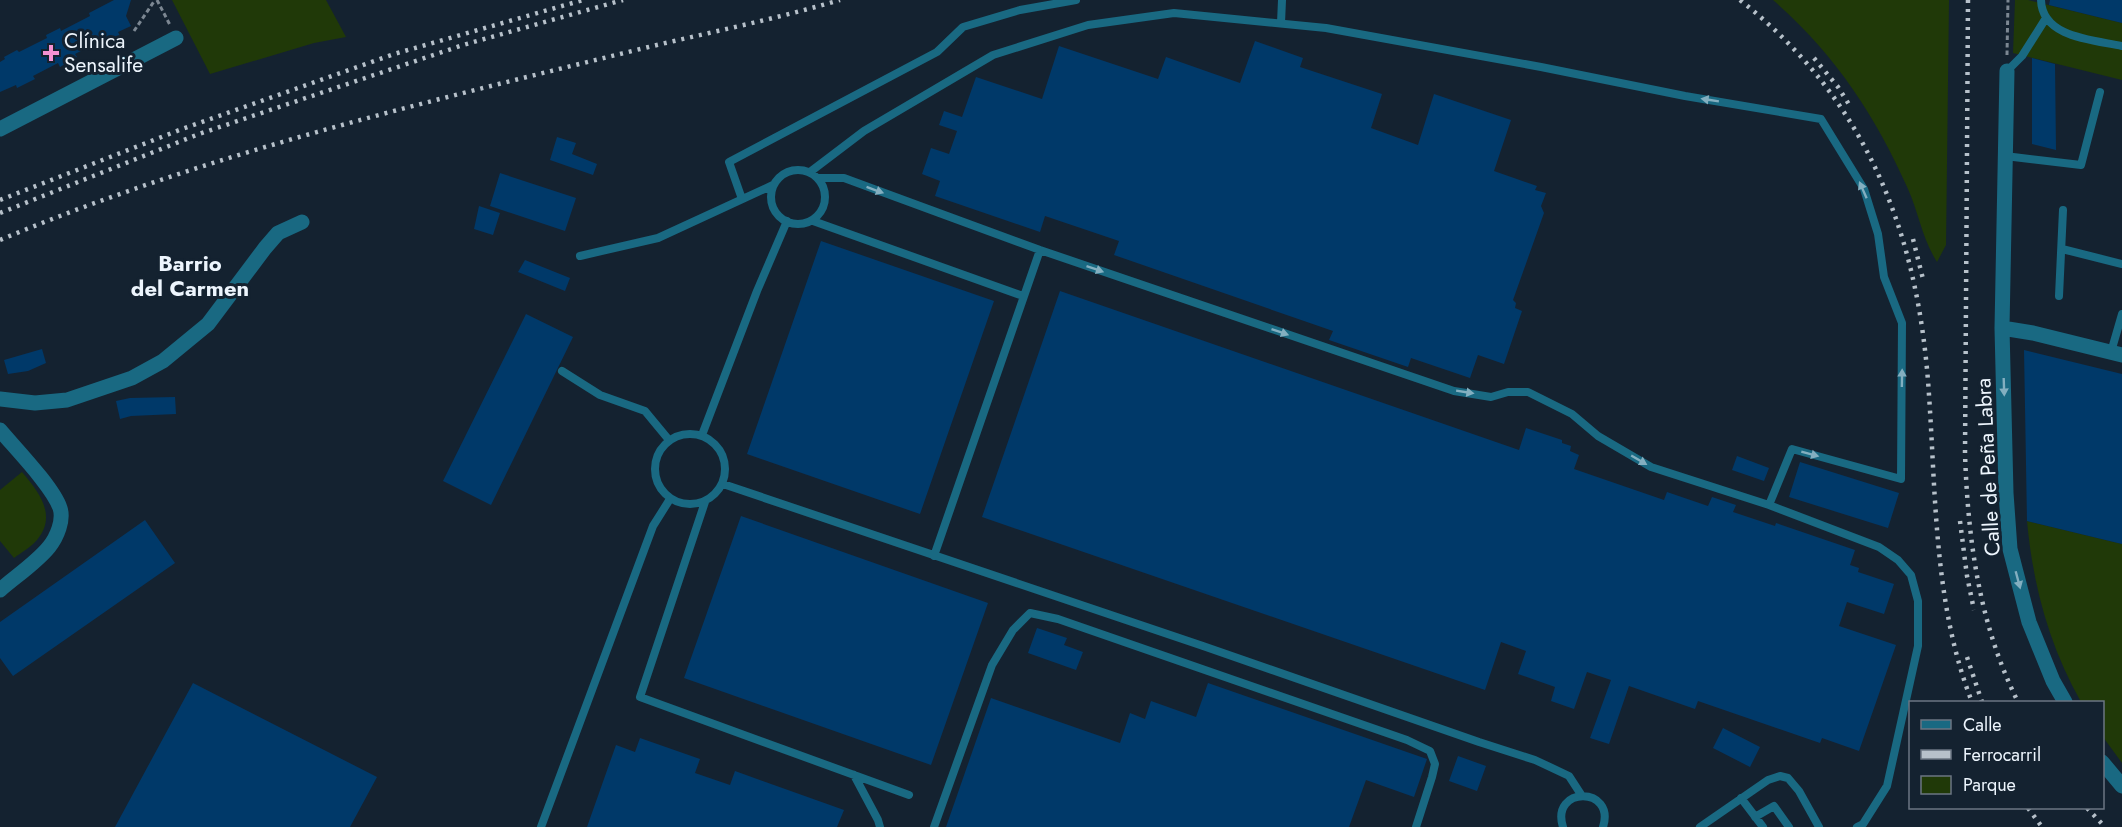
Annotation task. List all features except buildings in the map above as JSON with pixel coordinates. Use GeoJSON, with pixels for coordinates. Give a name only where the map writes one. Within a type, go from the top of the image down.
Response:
{"type":"FeatureCollection","features":[{"type":"Feature","properties":{"kind":"street"},"geometry":{"type":"LineString","coordinates":[[0,129],[173,31]]}},
{"type":"Feature","properties":{"kind":"street","name":"Calle de Peña Labra"},"geometry":{"type":"LineString","coordinates":[[2007,71],[2002,328],[2006,493],[2010,549],[2029,621],[2053,681],[2064,701]]}},
{"type":"Feature","properties":{"kind":"street"},"geometry":{"type":"LineString","coordinates":[[0,399],[35,403],[67,400],[132,378],[163,362],[208,324],[278,233],[302,222]]}},
{"type":"Feature","properties":{"kind":"street"},"geometry":{"type":"LineString","coordinates":[[2002,328],[2033,333],[2117,354]]}},
{"type":"Feature","properties":{"kind":"street"},"geometry":{"type":"LineString","coordinates":[[0,430],[45,484],[60,508],[60,524],[56,537],[48,549],[0,590]]}},
{"type":"Feature","properties":{"kind":"street"},"geometry":{"type":"LineString","coordinates":[[2104,763],[2122,786]]}},
{"type":"Feature","properties":{"kind":"lane"},"geometry":{"type":"LineString","coordinates":[[742,199],[729,162],[937,52],[963,27],[1020,10],[1076,0]]}},
{"type":"Feature","properties":{"kind":"lane"},"geometry":{"type":"LineString","coordinates":[[1281,23],[1282,0]]}},
{"type":"Feature","properties":{"kind":"lane"},"geometry":{"type":"LineString","coordinates":[[2041,0],[2041,8],[2046,18],[2061,31],[2122,46]]}},
{"type":"Feature","properties":{"kind":"lane"},"geometry":{"type":"LineString","coordinates":[[810,172],[864,131],[993,55],[1088,25],[1174,13],[1326,28],[1685,96],[1821,119],[1864,189],[1878,234],[1884,277],[1902,323],[1901,479],[1792,449],[1769,505]]}},
{"type":"Feature","properties":{"kind":"lane"},"geometry":{"type":"LineString","coordinates":[[2007,71],[2022,56],[2046,18]]}},
{"type":"Feature","properties":{"kind":"lane"},"geometry":{"type":"LineString","coordinates":[[2005,156],[2081,165],[2100,92]]}},
{"type":"Feature","properties":{"kind":"lane"},"geometry":{"type":"LineString","coordinates":[[580,256],[658,238],[773,185],[789,171],[799,169],[819,178],[826,198],[824,209],[813,221],[797,225],[787,221],[778,216],[772,207],[773,185]]}},
{"type":"Feature","properties":{"kind":"lane"},"geometry":{"type":"LineString","coordinates":[[819,178],[844,178],[1040,250],[1454,391],[1491,397],[1508,392],[1527,392],[1572,414],[1598,436],[1651,467],[1769,505],[1879,547],[1899,560],[1911,575],[1918,601],[1918,646],[1887,786],[1863,824],[1857,827]]}},
{"type":"Feature","properties":{"kind":"lane"},"geometry":{"type":"LineString","coordinates":[[2059,296],[2063,210]]}},
{"type":"Feature","properties":{"kind":"lane"},"geometry":{"type":"LineString","coordinates":[[702,435],[757,291],[787,221]]}},
{"type":"Feature","properties":{"kind":"lane"},"geometry":{"type":"LineString","coordinates":[[813,221],[1023,296]]}},
{"type":"Feature","properties":{"kind":"lane"},"geometry":{"type":"LineString","coordinates":[[2062,249],[2122,264]]}},
{"type":"Feature","properties":{"kind":"lane"},"geometry":{"type":"LineString","coordinates":[[934,556],[1040,250]]}},
{"type":"Feature","properties":{"kind":"lane"},"geometry":{"type":"LineString","coordinates":[[2117,354],[2122,314]]}},
{"type":"Feature","properties":{"kind":"lane"},"geometry":{"type":"LineString","coordinates":[[561,371],[600,396],[645,411],[669,440]]}},
{"type":"Feature","properties":{"kind":"lane"},"geometry":{"type":"LineString","coordinates":[[705,502],[681,504],[670,499],[656,478],[656,459],[669,440],[684,434],[702,435],[721,450],[726,466],[723,484],[705,502],[640,697],[909,795]]}},
{"type":"Feature","properties":{"kind":"lane"},"geometry":{"type":"LineString","coordinates":[[723,484],[1535,760],[1569,776],[1582,795],[1601,804],[1605,818],[1603,827]]}},
{"type":"Feature","properties":{"kind":"lane"},"geometry":{"type":"LineString","coordinates":[[541,827],[653,526],[670,499]]}},
{"type":"Feature","properties":{"kind":"lane"},"geometry":{"type":"LineString","coordinates":[[934,827],[992,665],[1013,630],[1030,613],[1058,619],[1407,740],[1430,751],[1434,764],[1432,777],[1416,827]]}},
{"type":"Feature","properties":{"kind":"lane"},"geometry":{"type":"LineString","coordinates":[[854,775],[880,827]]}},
{"type":"Feature","properties":{"kind":"lane"},"geometry":{"type":"LineString","coordinates":[[1700,827],[1768,780],[1780,776],[1788,778],[1799,791],[1819,827]]}},
{"type":"Feature","properties":{"kind":"lane"},"geometry":{"type":"LineString","coordinates":[[1563,827],[1561,814],[1564,807],[1569,801],[1582,795]]}},
{"type":"Feature","properties":{"kind":"lane"},"geometry":{"type":"LineString","coordinates":[[1741,798],[1763,827]]}},
{"type":"Feature","properties":{"kind":"lane"},"geometry":{"type":"LineString","coordinates":[[1755,817],[1774,806],[1790,827]]}},
{"type":"Feature","properties":{"kind":"path"},"geometry":{"type":"LineString","coordinates":[[134,31],[156,0],[173,31]]}},
{"type":"Feature","properties":{"kind":"path"},"geometry":{"type":"LineString","coordinates":[[2007,71],[2008,0]]}},
{"type":"Feature","properties":{"kind":"green space"},"geometry":{"type":"Polygon","coordinates":[[[172,0],[326,0],[346,37],[314,43],[210,74],[172,0]]]}},
{"type":"Feature","properties":{"kind":"green space"},"geometry":{"type":"Polygon","coordinates":[[[1773,0],[1949,0],[1946,245],[1937,262],[1908,189],[1867,111],[1816,42],[1773,0]]]}},
{"type":"Feature","properties":{"kind":"green space"},"geometry":{"type":"Polygon","coordinates":[[[2015,0],[2028,0],[2122,23],[2122,80],[2013,53],[2015,0]]]}},
{"type":"Feature","properties":{"kind":"green space"},"geometry":{"type":"Polygon","coordinates":[[[22,472],[39,495],[46,513],[46,522],[37,540],[14,558],[0,541],[0,490],[22,472]]]}},
{"type":"Feature","properties":{"kind":"green space"},"geometry":{"type":"Polygon","coordinates":[[[2027,521],[2122,544],[2122,763],[2104,738],[2104,701],[2080,701],[2060,659],[2038,592],[2027,521]]]}},
{"type":"Feature","properties":{"kind":"railway"},"geometry":{"type":"LineString","coordinates":[[0,200],[182,129],[394,54],[583,0]]}},
{"type":"Feature","properties":{"kind":"railway"},"geometry":{"type":"LineString","coordinates":[[0,213],[199,134],[463,45],[623,0]]}},
{"type":"Feature","properties":{"kind":"railway"},"geometry":{"type":"LineString","coordinates":[[0,240],[153,183],[308,134],[466,92],[840,0]]}},
{"type":"Feature","properties":{"kind":"railway"},"geometry":{"type":"LineString","coordinates":[[1740,0],[1784,39],[1822,82],[1853,127],[1879,175],[1899,226],[1913,280],[1923,336],[1944,589],[1950,627],[1972,701]]}},
{"type":"Feature","properties":{"kind":"railway"},"geometry":{"type":"LineString","coordinates":[[1968,0],[1965,454],[1969,518],[1985,612],[1994,642],[2018,701]]}},
{"type":"Feature","properties":{"kind":"railway"},"geometry":{"type":"LineString","coordinates":[[1814,58],[1850,106]]}},
{"type":"Feature","properties":{"kind":"railway"},"geometry":{"type":"LineString","coordinates":[[1913,239],[1923,279]]}},
{"type":"Feature","properties":{"kind":"railway"},"geometry":{"type":"LineString","coordinates":[[1960,521],[1974,610]]}},
{"type":"Feature","properties":{"kind":"railway"},"geometry":{"type":"LineString","coordinates":[[1967,657],[1982,701]]}},
{"type":"Feature","properties":{"kind":"railway"},"geometry":{"type":"LineString","coordinates":[[2029,809],[2042,827]]}},
{"type":"Feature","properties":{"kind":"railway"},"geometry":{"type":"LineString","coordinates":[[2088,809],[2105,827]]}},
{"type":"Feature","properties":{"kind":"place","name":"Clínica Sensalife"},"geometry":{"type":"Point","coordinates":[51,53]}},
{"type":"Feature","properties":{"kind":"district","name":"Barrio del Carmen"},"geometry":{"type":"Point","coordinates":[190,276]}}]}
